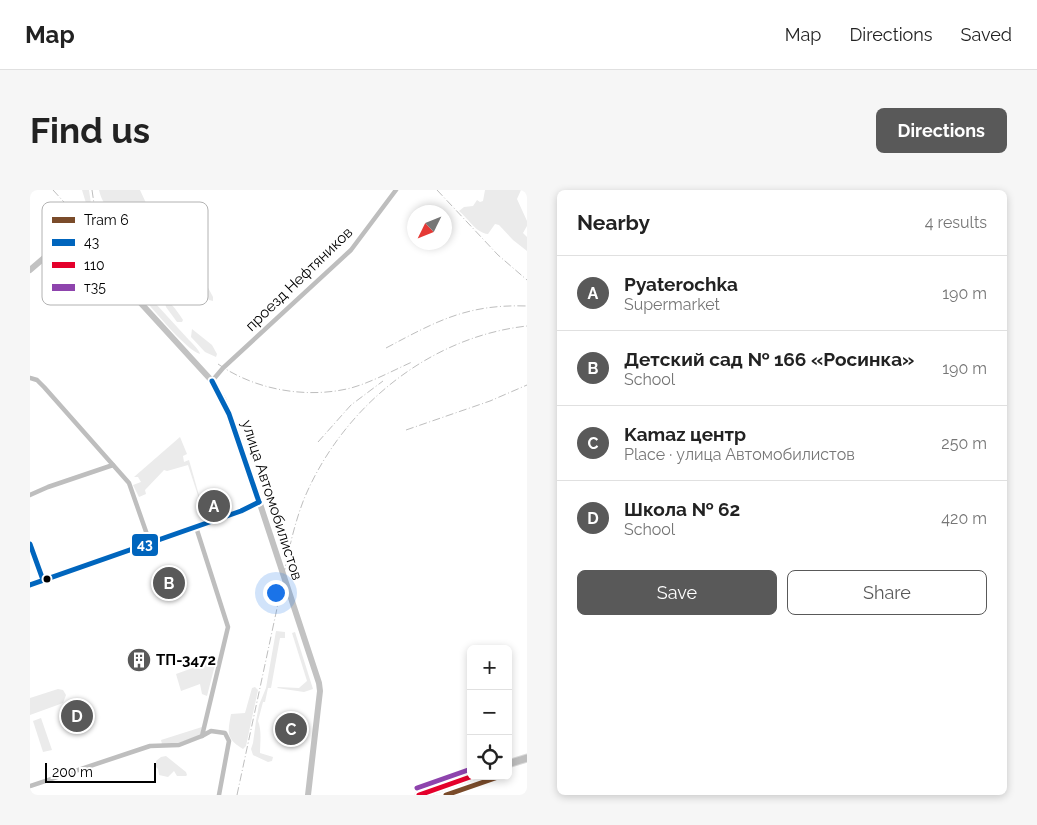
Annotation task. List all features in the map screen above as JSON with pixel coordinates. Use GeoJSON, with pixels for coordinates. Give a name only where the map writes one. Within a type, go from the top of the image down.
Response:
{"type":"FeatureCollection","features":[{"type":"Feature","properties":{"kind":"main road"},"geometry":{"type":"LineString","coordinates":[[512,763],[527,758]]}},
{"type":"Feature","properties":{"kind":"main road"},"geometry":{"type":"LineString","coordinates":[[419,795],[467,778]]}},
{"type":"Feature","properties":{"kind":"street","name":"проезд Нефтяников"},"geometry":{"type":"LineString","coordinates":[[212,381],[229,362],[351,250],[396,190]]}},
{"type":"Feature","properties":{"kind":"street","name":"улица Автомобилистов"},"geometry":{"type":"LineString","coordinates":[[30,270],[42,260]]}},
{"type":"Feature","properties":{"kind":"street","name":"улица Автомобилистов"},"geometry":{"type":"LineString","coordinates":[[143,305],[212,381],[230,414],[319,683],[320,691],[308,795]]}},
{"type":"Feature","properties":{"kind":"street"},"geometry":{"type":"LineString","coordinates":[[30,378],[36,380],[44,387],[114,464],[131,488],[150,543]]}},
{"type":"Feature","properties":{"kind":"street"},"geometry":{"type":"LineString","coordinates":[[30,495],[114,464]]}},
{"type":"Feature","properties":{"kind":"street"},"geometry":{"type":"LineString","coordinates":[[30,585],[196,527],[259,502]]}},
{"type":"Feature","properties":{"kind":"street"},"geometry":{"type":"LineString","coordinates":[[196,527],[228,627],[203,725],[202,736]]}},
{"type":"Feature","properties":{"kind":"street"},"geometry":{"type":"LineString","coordinates":[[30,544],[44,580]]}},
{"type":"Feature","properties":{"kind":"street"},"geometry":{"type":"LineString","coordinates":[[203,725],[211,731],[225,733],[229,741],[219,795]]}},
{"type":"Feature","properties":{"kind":"street"},"geometry":{"type":"LineString","coordinates":[[30,786],[150,746],[179,744],[211,731]]}},
{"type":"Feature","properties":{"kind":"shaded area"},"geometry":{"type":"Polygon","coordinates":[[[82,190],[89,190],[91,202],[86,202],[82,190]]]}},
{"type":"Feature","properties":{"kind":"shaded area"},"geometry":{"type":"Polygon","coordinates":[[[99,190],[140,190],[146,202],[103,202],[99,190]]]}},
{"type":"Feature","properties":{"kind":"shaded area"},"geometry":{"type":"Polygon","coordinates":[[[485,190],[521,190],[517,199],[527,221],[527,226],[523,233],[527,237],[527,251],[499,225],[495,224],[488,234],[484,233],[476,228],[459,211],[464,207],[473,206],[477,200],[483,201],[485,190]]]}},
{"type":"Feature","properties":{"kind":"shaded area"},"geometry":{"type":"Polygon","coordinates":[[[208,288],[213,297],[213,301],[209,300],[208,288]]]}},
{"type":"Feature","properties":{"kind":"shaded area"},"geometry":{"type":"Polygon","coordinates":[[[149,305],[157,305],[200,354],[179,338],[149,305]]]}},
{"type":"Feature","properties":{"kind":"shaded area"},"geometry":{"type":"Polygon","coordinates":[[[166,305],[172,305],[183,320],[182,322],[177,322],[166,305]]]}},
{"type":"Feature","properties":{"kind":"shaded area"},"geometry":{"type":"Polygon","coordinates":[[[192,329],[212,345],[217,354],[216,357],[205,352],[191,337],[192,329]]]}},
{"type":"Feature","properties":{"kind":"shaded area"},"geometry":{"type":"Polygon","coordinates":[[[180,437],[187,454],[183,456],[184,462],[189,460],[206,520],[188,465],[167,471],[164,470],[145,490],[146,494],[139,497],[133,485],[141,482],[138,477],[134,477],[180,437]]]}},
{"type":"Feature","properties":{"kind":"shaded area"},"geometry":{"type":"Polygon","coordinates":[[[276,631],[285,632],[285,638],[280,638],[271,688],[268,688],[258,721],[260,753],[273,757],[272,761],[268,762],[253,755],[251,749],[259,705],[266,688],[276,631]]]}},
{"type":"Feature","properties":{"kind":"shaded area"},"geometry":{"type":"Polygon","coordinates":[[[295,632],[313,689],[304,692],[277,688],[299,688],[307,681],[292,633],[295,632]]]}},
{"type":"Feature","properties":{"kind":"shaded area"},"geometry":{"type":"Polygon","coordinates":[[[212,661],[215,665],[207,696],[202,694],[200,684],[181,691],[176,674],[212,661]]]}},
{"type":"Feature","properties":{"kind":"shaded area"},"geometry":{"type":"Polygon","coordinates":[[[255,687],[258,690],[246,746],[243,749],[233,741],[229,734],[231,714],[245,713],[252,688],[255,687]]]}},
{"type":"Feature","properties":{"kind":"shaded area"},"geometry":{"type":"Polygon","coordinates":[[[58,689],[63,690],[66,695],[63,703],[30,715],[30,698],[58,689]]]}},
{"type":"Feature","properties":{"kind":"shaded area"},"geometry":{"type":"Polygon","coordinates":[[[41,718],[52,750],[43,752],[33,721],[41,718]]]}},
{"type":"Feature","properties":{"kind":"shaded area"},"geometry":{"type":"Polygon","coordinates":[[[202,727],[201,735],[179,743],[162,744],[161,740],[202,727]]]}},
{"type":"Feature","properties":{"kind":"shaded area"},"geometry":{"type":"Polygon","coordinates":[[[166,756],[186,772],[187,775],[177,776],[174,771],[168,777],[159,775],[156,761],[166,756]]]}},
{"type":"Feature","properties":{"kind":"railway"},"geometry":{"type":"LineString","coordinates":[[53,190],[64,202]]}},
{"type":"Feature","properties":{"kind":"railway"},"geometry":{"type":"LineString","coordinates":[[92,190],[94,202]]}},
{"type":"Feature","properties":{"kind":"railway"},"geometry":{"type":"LineString","coordinates":[[437,190],[498,255],[527,280]]}},
{"type":"Feature","properties":{"kind":"railway"},"geometry":{"type":"LineString","coordinates":[[386,348],[437,322],[469,311],[506,306],[527,306]]}},
{"type":"Feature","properties":{"kind":"railway"},"geometry":{"type":"LineString","coordinates":[[237,795],[291,541],[304,499],[320,466],[341,435],[365,407],[393,382],[423,362],[456,345],[491,333],[527,326]]}},
{"type":"Feature","properties":{"kind":"railway"},"geometry":{"type":"LineString","coordinates":[[218,364],[233,373],[265,386],[282,390],[317,393],[359,386],[412,362]]}},
{"type":"Feature","properties":{"kind":"railway"},"geometry":{"type":"LineString","coordinates":[[318,442],[351,405],[383,381]]}},
{"type":"Feature","properties":{"kind":"railway"},"geometry":{"type":"LineString","coordinates":[[406,430],[490,401],[527,385]]}},
{"type":"Feature","properties":{"kind":"tram line","name":"6"},"geometry":{"type":"LineString","coordinates":[[446,795],[489,780]]}},
{"type":"Feature","properties":{"kind":"transit line","name":"43"},"geometry":{"type":"LineString","coordinates":[[212,381],[229,414],[259,502]]}},
{"type":"Feature","properties":{"kind":"transit line","name":"43"},"geometry":{"type":"LineString","coordinates":[[30,585],[241,511],[259,502]]}},
{"type":"Feature","properties":{"kind":"transit line","name":"43"},"geometry":{"type":"LineString","coordinates":[[30,544],[43,580]]}},
{"type":"Feature","properties":{"kind":"transit line","name":"т35"},"geometry":{"type":"LineString","coordinates":[[417,788],[467,770]]}},
{"type":"Feature","properties":{"kind":"transit line","name":"110"},"geometry":{"type":"LineString","coordinates":[[419,795],[467,778]]}},
{"type":"Feature","properties":{"kind":"place","name":"Pyaterochka"},"geometry":{"type":"Point","coordinates":[214,506]}},
{"type":"Feature","properties":{"kind":"place","name":"Детский сад № 166 «Росинка»"},"geometry":{"type":"Point","coordinates":[169,583]}},
{"type":"Feature","properties":{"kind":"place","name":"ТП-3472"},"geometry":{"type":"Point","coordinates":[139,660]}},
{"type":"Feature","properties":{"kind":"place","name":"Школа № 62"},"geometry":{"type":"Point","coordinates":[77,716]}},
{"type":"Feature","properties":{"kind":"place","name":"Kamaz центр"},"geometry":{"type":"Point","coordinates":[291,729]}}]}
